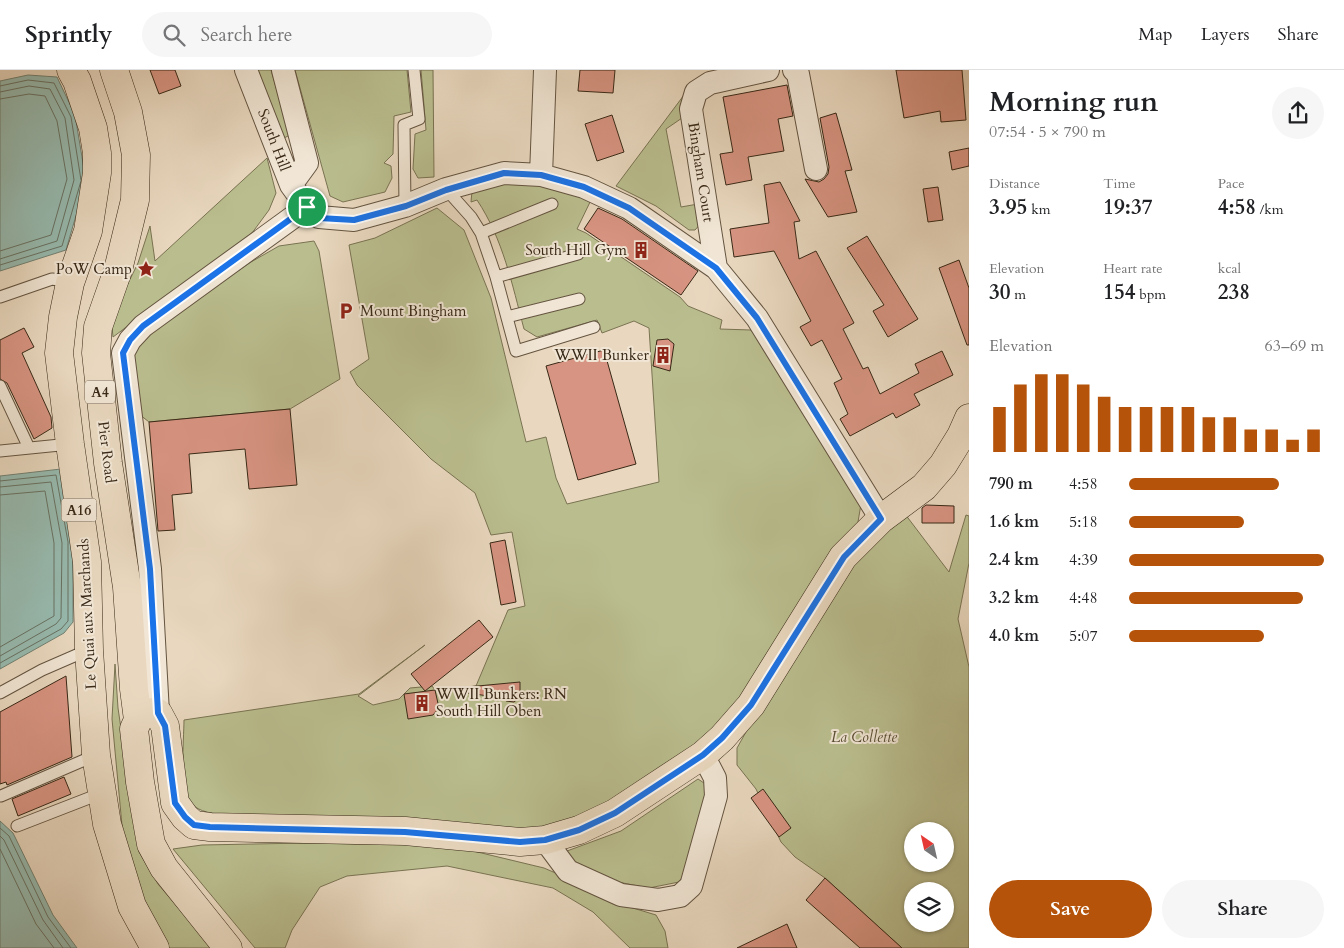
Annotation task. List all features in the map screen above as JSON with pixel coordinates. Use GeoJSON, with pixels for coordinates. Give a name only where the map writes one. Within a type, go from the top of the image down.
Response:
{"type":"FeatureCollection","features":[{"type":"Feature","properties":{"kind":"main road","name":"Le Quai aux Marchands"},"geometry":{"type":"LineString","coordinates":[[71,70],[77,81],[93,128],[97,153],[97,173],[88,231],[70,283],[63,317],[59,353],[87,562],[89,650],[96,755],[107,824],[132,906],[155,948]]}},
{"type":"Feature","properties":{"kind":"main road","name":"Pier Road"},"geometry":{"type":"LineString","coordinates":[[114,70],[128,112],[136,155],[135,200],[118,270],[98,326],[96,353],[108,463],[127,587],[134,688],[148,717]]}},
{"type":"Feature","properties":{"kind":"main road","name":"A4"},"geometry":{"type":"LineString","coordinates":[[148,717],[165,726],[175,803],[185,817],[194,825],[405,832],[520,842],[545,840],[579,830],[615,813],[703,755],[722,738],[751,705],[844,557],[881,519],[924,487],[943,465],[961,436],[969,418]]}},
{"type":"Feature","properties":{"kind":"main road"},"geometry":{"type":"LineString","coordinates":[[148,717],[134,729],[136,754],[151,844],[164,868],[228,948]]}},
{"type":"Feature","properties":{"kind":"street","name":"South Hill"},"geometry":{"type":"LineString","coordinates":[[246,70],[291,184],[307,207],[319,218],[354,220],[406,206],[446,190],[504,173],[541,175],[584,187],[629,208],[716,268],[757,318],[881,519]]}},
{"type":"Feature","properties":{"kind":"street"},"geometry":{"type":"LineString","coordinates":[[283,70],[307,163],[291,184]]}},
{"type":"Feature","properties":{"kind":"street"},"geometry":{"type":"LineString","coordinates":[[541,175],[545,70]]}},
{"type":"Feature","properties":{"kind":"street","name":"Bingham Court"},"geometry":{"type":"LineString","coordinates":[[716,268],[691,109],[696,92],[710,83],[768,70]]}},
{"type":"Feature","properties":{"kind":"street"},"geometry":{"type":"LineString","coordinates":[[794,70],[798,74],[816,169]]}},
{"type":"Feature","properties":{"kind":"street"},"geometry":{"type":"LineString","coordinates":[[148,717],[150,569],[123,353],[130,340],[143,326],[307,207]]}},
{"type":"Feature","properties":{"kind":"street"},"geometry":{"type":"LineString","coordinates":[[545,840],[568,871],[621,895],[658,900],[680,896],[691,886],[716,796],[715,778],[703,755]]}},
{"type":"Feature","properties":{"kind":"lane"},"geometry":{"type":"LineString","coordinates":[[406,206],[404,125],[419,119],[414,70]]}},
{"type":"Feature","properties":{"kind":"lane"},"geometry":{"type":"LineString","coordinates":[[446,190],[471,217],[481,233],[496,277],[516,351],[594,327]]}},
{"type":"Feature","properties":{"kind":"lane"},"geometry":{"type":"LineString","coordinates":[[481,233],[552,204]]}},
{"type":"Feature","properties":{"kind":"lane"},"geometry":{"type":"LineString","coordinates":[[496,277],[578,254]]}},
{"type":"Feature","properties":{"kind":"lane"},"geometry":{"type":"LineString","coordinates":[[0,297],[52,279],[70,283]]}},
{"type":"Feature","properties":{"kind":"lane"},"geometry":{"type":"LineString","coordinates":[[507,317],[579,299]]}},
{"type":"Feature","properties":{"kind":"lane"},"geometry":{"type":"LineString","coordinates":[[0,386],[30,448]]}},
{"type":"Feature","properties":{"kind":"lane"},"geometry":{"type":"LineString","coordinates":[[0,451],[70,444]]}},
{"type":"Feature","properties":{"kind":"lane"},"geometry":{"type":"LineString","coordinates":[[0,693],[42,670],[89,650]]}},
{"type":"Feature","properties":{"kind":"lane"},"geometry":{"type":"LineString","coordinates":[[1,796],[96,755]]}},
{"type":"Feature","properties":{"kind":"lane"},"geometry":{"type":"LineString","coordinates":[[17,826],[102,793]]}},
{"type":"Feature","properties":{"kind":"green space"},"geometry":{"type":"Polygon","coordinates":[[[256,70],[271,70],[290,135],[284,138],[256,70]]]}},
{"type":"Feature","properties":{"kind":"green space"},"geometry":{"type":"Polygon","coordinates":[[[295,70],[407,70],[411,112],[394,116],[393,154],[384,163],[391,166],[392,178],[385,192],[343,202],[330,196],[295,70]]]}},
{"type":"Feature","properties":{"kind":"green space"},"geometry":{"type":"Polygon","coordinates":[[[421,70],[433,70],[434,177],[418,178],[413,169],[415,134],[426,130],[421,70]]]}},
{"type":"Feature","properties":{"kind":"green space"},"geometry":{"type":"Polygon","coordinates":[[[690,87],[682,118],[666,129],[681,207],[698,204],[703,221],[695,230],[689,230],[656,206],[616,186],[690,87]]]}},
{"type":"Feature","properties":{"kind":"green space"},"geometry":{"type":"Polygon","coordinates":[[[267,158],[276,193],[269,210],[252,233],[113,337],[111,318],[138,263],[150,226],[155,261],[267,158]]]}},
{"type":"Feature","properties":{"kind":"green space"},"geometry":{"type":"Polygon","coordinates":[[[494,183],[537,185],[592,198],[577,229],[586,233],[680,297],[688,306],[722,320],[720,329],[751,330],[786,376],[861,504],[858,522],[798,604],[740,706],[694,750],[626,792],[572,821],[532,829],[232,816],[202,811],[194,806],[186,790],[183,766],[184,720],[359,694],[425,645],[358,696],[373,705],[399,699],[410,688],[432,686],[435,690],[476,686],[508,610],[525,606],[512,532],[491,535],[475,493],[431,459],[357,385],[350,372],[369,359],[349,245],[375,238],[437,208],[464,230],[491,298],[526,442],[546,437],[556,478],[567,504],[659,482],[649,328],[634,321],[602,333],[597,320],[537,337],[524,329],[506,262],[494,230],[477,200],[471,202],[472,191],[494,183]]]}},
{"type":"Feature","properties":{"kind":"green space"},"geometry":{"type":"Polygon","coordinates":[[[314,241],[319,251],[340,379],[290,409],[149,422],[139,414],[132,357],[151,329],[251,262],[279,246],[314,241]]]}},
{"type":"Feature","properties":{"kind":"green space","name":"La Collette"},"geometry":{"type":"Polygon","coordinates":[[[905,514],[949,572],[966,515],[969,516],[969,563],[958,619],[969,667],[969,948],[902,948],[825,878],[795,857],[781,842],[756,789],[737,765],[737,748],[795,645],[843,576],[905,514]]]}},
{"type":"Feature","properties":{"kind":"green space"},"geometry":{"type":"Polygon","coordinates":[[[115,664],[118,708],[139,852],[158,884],[212,948],[168,948],[141,893],[123,836],[112,719],[115,664]]]}},
{"type":"Feature","properties":{"kind":"green space"},"geometry":{"type":"Polygon","coordinates":[[[698,779],[707,785],[691,865],[679,882],[649,888],[597,878],[574,865],[567,851],[621,831],[698,779]]]}},
{"type":"Feature","properties":{"kind":"green space"},"geometry":{"type":"Polygon","coordinates":[[[306,843],[432,845],[469,850],[544,868],[623,905],[656,915],[665,931],[668,948],[630,948],[593,912],[553,888],[447,866],[347,876],[320,887],[292,930],[285,948],[255,948],[173,849],[202,845],[306,843]]]}},
{"type":"Feature","properties":{"kind":"water"},"geometry":{"type":"Polygon","coordinates":[[[28,75],[57,77],[75,115],[86,181],[66,250],[0,271],[0,81],[28,75]]]}},
{"type":"Feature","properties":{"kind":"water"},"geometry":{"type":"Polygon","coordinates":[[[61,469],[73,542],[73,622],[64,633],[0,669],[0,476],[61,469]]]}},
{"type":"Feature","properties":{"kind":"water"},"geometry":{"type":"Polygon","coordinates":[[[0,821],[13,833],[53,915],[77,948],[0,948],[0,821]]]}},
{"type":"Feature","properties":{"kind":"building"},"geometry":{"type":"Polygon","coordinates":[[[150,70],[175,70],[181,86],[159,94],[150,70]]]}},
{"type":"Feature","properties":{"kind":"building"},"geometry":{"type":"Polygon","coordinates":[[[580,70],[615,70],[613,93],[578,91],[580,70]]]}},
{"type":"Feature","properties":{"kind":"building"},"geometry":{"type":"Polygon","coordinates":[[[896,70],[962,70],[966,120],[941,122],[940,111],[904,118],[896,70]]]}},
{"type":"Feature","properties":{"kind":"building"},"geometry":{"type":"Polygon","coordinates":[[[787,85],[793,116],[778,119],[784,151],[748,157],[752,180],[726,185],[720,154],[733,152],[723,97],[787,85]]]}},
{"type":"Feature","properties":{"kind":"building"},"geometry":{"type":"Polygon","coordinates":[[[836,113],[852,170],[845,171],[857,212],[828,217],[805,179],[819,182],[828,174],[829,167],[820,118],[836,113]]]}},
{"type":"Feature","properties":{"kind":"building"},"geometry":{"type":"Polygon","coordinates":[[[612,115],[624,152],[597,161],[585,124],[612,115]]]}},
{"type":"Feature","properties":{"kind":"building"},"geometry":{"type":"Polygon","coordinates":[[[969,148],[969,166],[952,170],[949,152],[969,148]]]}},
{"type":"Feature","properties":{"kind":"building"},"geometry":{"type":"Polygon","coordinates":[[[780,182],[800,221],[794,222],[799,259],[816,251],[854,323],[843,329],[863,369],[868,367],[880,394],[919,373],[915,364],[942,351],[953,375],[914,394],[920,405],[896,418],[893,413],[850,436],[840,419],[848,414],[834,383],[842,379],[822,340],[811,346],[800,327],[811,321],[774,251],[734,257],[730,229],[769,223],[764,185],[780,182]]]}},
{"type":"Feature","properties":{"kind":"building"},"geometry":{"type":"Polygon","coordinates":[[[938,187],[943,220],[928,222],[923,189],[938,187]]]}},
{"type":"Feature","properties":{"kind":"building","name":"South Hill Gym"},"geometry":{"type":"Polygon","coordinates":[[[598,208],[622,219],[698,271],[681,295],[584,229],[598,208]]]}},
{"type":"Feature","properties":{"kind":"building"},"geometry":{"type":"Polygon","coordinates":[[[867,236],[918,319],[888,337],[873,311],[884,305],[847,248],[867,236]]]}},
{"type":"Feature","properties":{"kind":"building"},"geometry":{"type":"Polygon","coordinates":[[[959,260],[969,288],[969,345],[967,345],[939,268],[959,260]]]}},
{"type":"Feature","properties":{"kind":"building"},"geometry":{"type":"Polygon","coordinates":[[[24,328],[34,347],[22,353],[51,417],[52,428],[34,439],[7,383],[0,379],[0,340],[24,328]]]}},
{"type":"Feature","properties":{"kind":"building","name":"WWII Bunker"},"geometry":{"type":"Polygon","coordinates":[[[668,339],[674,344],[670,371],[653,366],[657,340],[668,339]]]}},
{"type":"Feature","properties":{"kind":"building"},"geometry":{"type":"Polygon","coordinates":[[[604,350],[636,464],[578,480],[546,366],[604,350]]]}},
{"type":"Feature","properties":{"kind":"building"},"geometry":{"type":"Polygon","coordinates":[[[290,409],[297,485],[249,489],[245,449],[189,454],[192,493],[172,495],[175,530],[158,531],[149,422],[290,409]]]}},
{"type":"Feature","properties":{"kind":"building"},"geometry":{"type":"Polygon","coordinates":[[[926,505],[954,506],[954,523],[922,523],[922,508],[926,505]]]}},
{"type":"Feature","properties":{"kind":"building"},"geometry":{"type":"Polygon","coordinates":[[[505,540],[516,602],[501,605],[490,543],[505,540]]]}},
{"type":"Feature","properties":{"kind":"building"},"geometry":{"type":"Polygon","coordinates":[[[479,620],[493,637],[425,691],[411,674],[479,620]]]}},
{"type":"Feature","properties":{"kind":"building"},"geometry":{"type":"Polygon","coordinates":[[[66,676],[72,757],[7,785],[6,782],[0,784],[0,712],[66,676]]]}},
{"type":"Feature","properties":{"kind":"building"},"geometry":{"type":"Polygon","coordinates":[[[520,682],[520,697],[514,702],[506,701],[503,698],[467,693],[467,687],[520,682]]]}},
{"type":"Feature","properties":{"kind":"building"},"geometry":{"type":"Polygon","coordinates":[[[435,690],[439,708],[433,715],[408,719],[404,694],[435,690]]]}},
{"type":"Feature","properties":{"kind":"building"},"geometry":{"type":"Polygon","coordinates":[[[64,777],[71,794],[18,816],[12,799],[64,777]]]}},
{"type":"Feature","properties":{"kind":"building"},"geometry":{"type":"Polygon","coordinates":[[[763,789],[791,828],[779,837],[751,798],[763,789]]]}},
{"type":"Feature","properties":{"kind":"building"},"geometry":{"type":"Polygon","coordinates":[[[825,878],[902,948],[860,948],[806,900],[825,878]]]}},
{"type":"Feature","properties":{"kind":"building"},"geometry":{"type":"Polygon","coordinates":[[[787,924],[797,948],[737,948],[787,924]]]}},
{"type":"Feature","properties":{"kind":"place","name":"South Hill Gym"},"geometry":{"type":"Point","coordinates":[641,250]}},
{"type":"Feature","properties":{"kind":"place","name":"PoW Camp"},"geometry":{"type":"Point","coordinates":[146,269]}},
{"type":"Feature","properties":{"kind":"place","name":"Mount Bingham"},"geometry":{"type":"Point","coordinates":[346,311]}},
{"type":"Feature","properties":{"kind":"place","name":"WWII Bunker"},"geometry":{"type":"Point","coordinates":[663,355]}},
{"type":"Feature","properties":{"kind":"place","name":"WWII Bunkers: RN South Hill Oben"},"geometry":{"type":"Point","coordinates":[422,703]}},
{"type":"Feature","properties":{"kind":"route"},"geometry":{"type":"LineString","coordinates":[[504,173],[541,175],[584,187],[629,208],[716,268],[757,318],[881,519],[844,557],[751,705],[722,738],[703,755],[615,813],[579,830],[545,840],[520,842],[405,832],[210,827],[194,825],[185,817],[175,803],[165,726],[158,713],[150,569],[123,353],[130,340],[143,326],[307,207],[319,218],[354,220],[406,206],[446,190],[504,173]]}}]}
